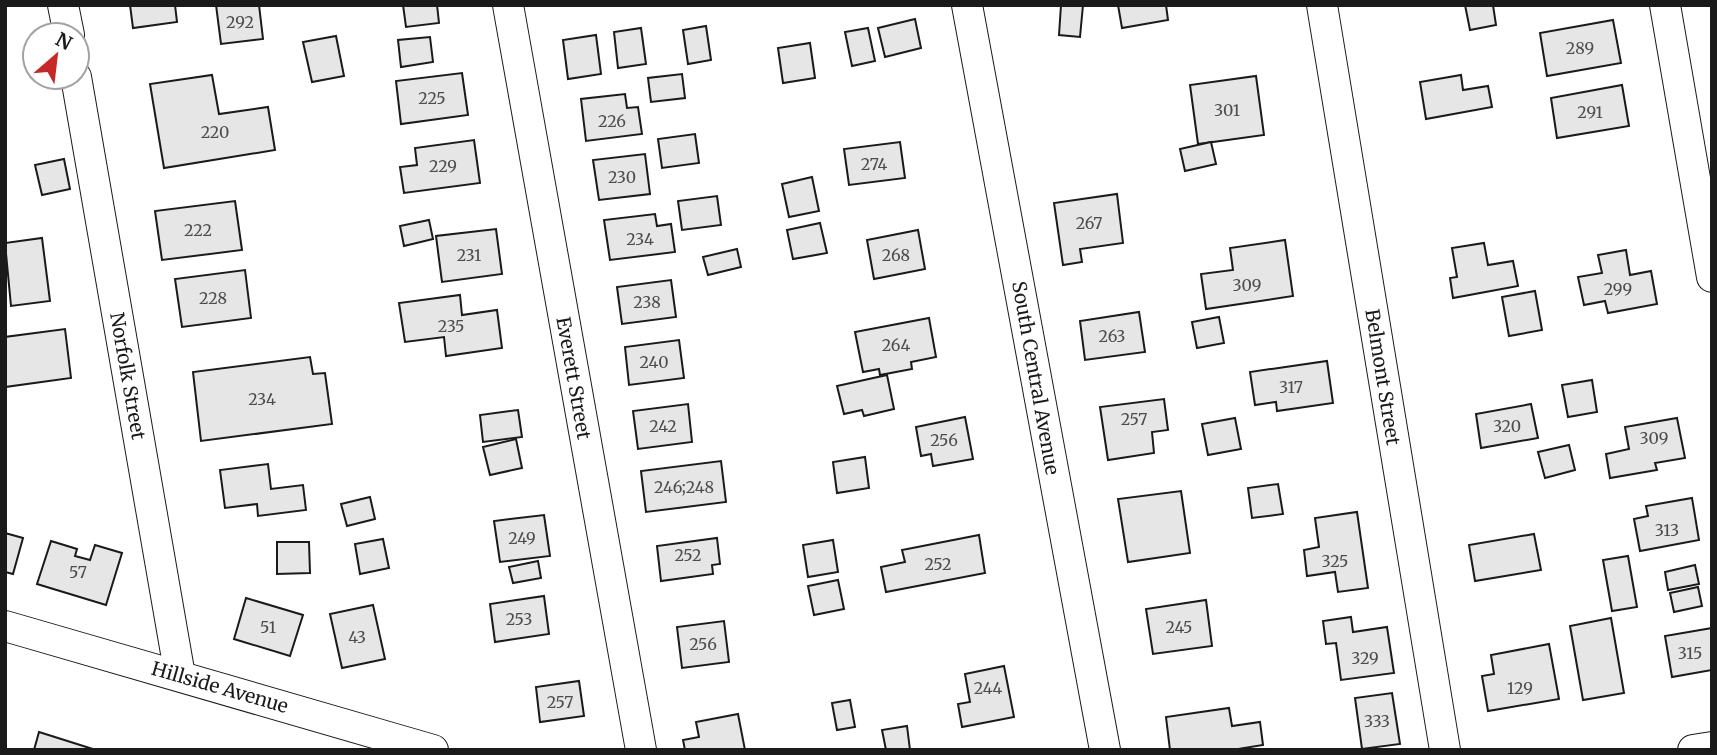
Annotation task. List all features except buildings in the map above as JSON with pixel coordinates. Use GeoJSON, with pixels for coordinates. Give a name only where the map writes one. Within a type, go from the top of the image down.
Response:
{"type":"FeatureCollection","features":[{"type":"Feature","properties":{"kind":"street","name":"Everett Street"},"geometry":{"type":"LineString","coordinates":[[508,5],[640,750]]}},
{"type":"Feature","properties":{"kind":"street","name":"South Central Avenue"},"geometry":{"type":"LineString","coordinates":[[967,5],[1105,750]]}},
{"type":"Feature","properties":{"kind":"street","name":"Belmont Street"},"geometry":{"type":"LineString","coordinates":[[1322,5],[1445,750]]}},
{"type":"Feature","properties":{"kind":"street"},"geometry":{"type":"LineString","coordinates":[[1665,5],[1712,277]]}},
{"type":"Feature","properties":{"kind":"street","name":"Norfolk Street"},"geometry":{"type":"LineString","coordinates":[[78,91],[180,676]]}},
{"type":"Feature","properties":{"kind":"street","name":"Hillside Avenue"},"geometry":{"type":"LineString","coordinates":[[5,626],[433,750]]}},
{"type":"Feature","properties":{"kind":"street"},"geometry":{"type":"LineString","coordinates":[[1693,750],[1712,747]]}}]}
